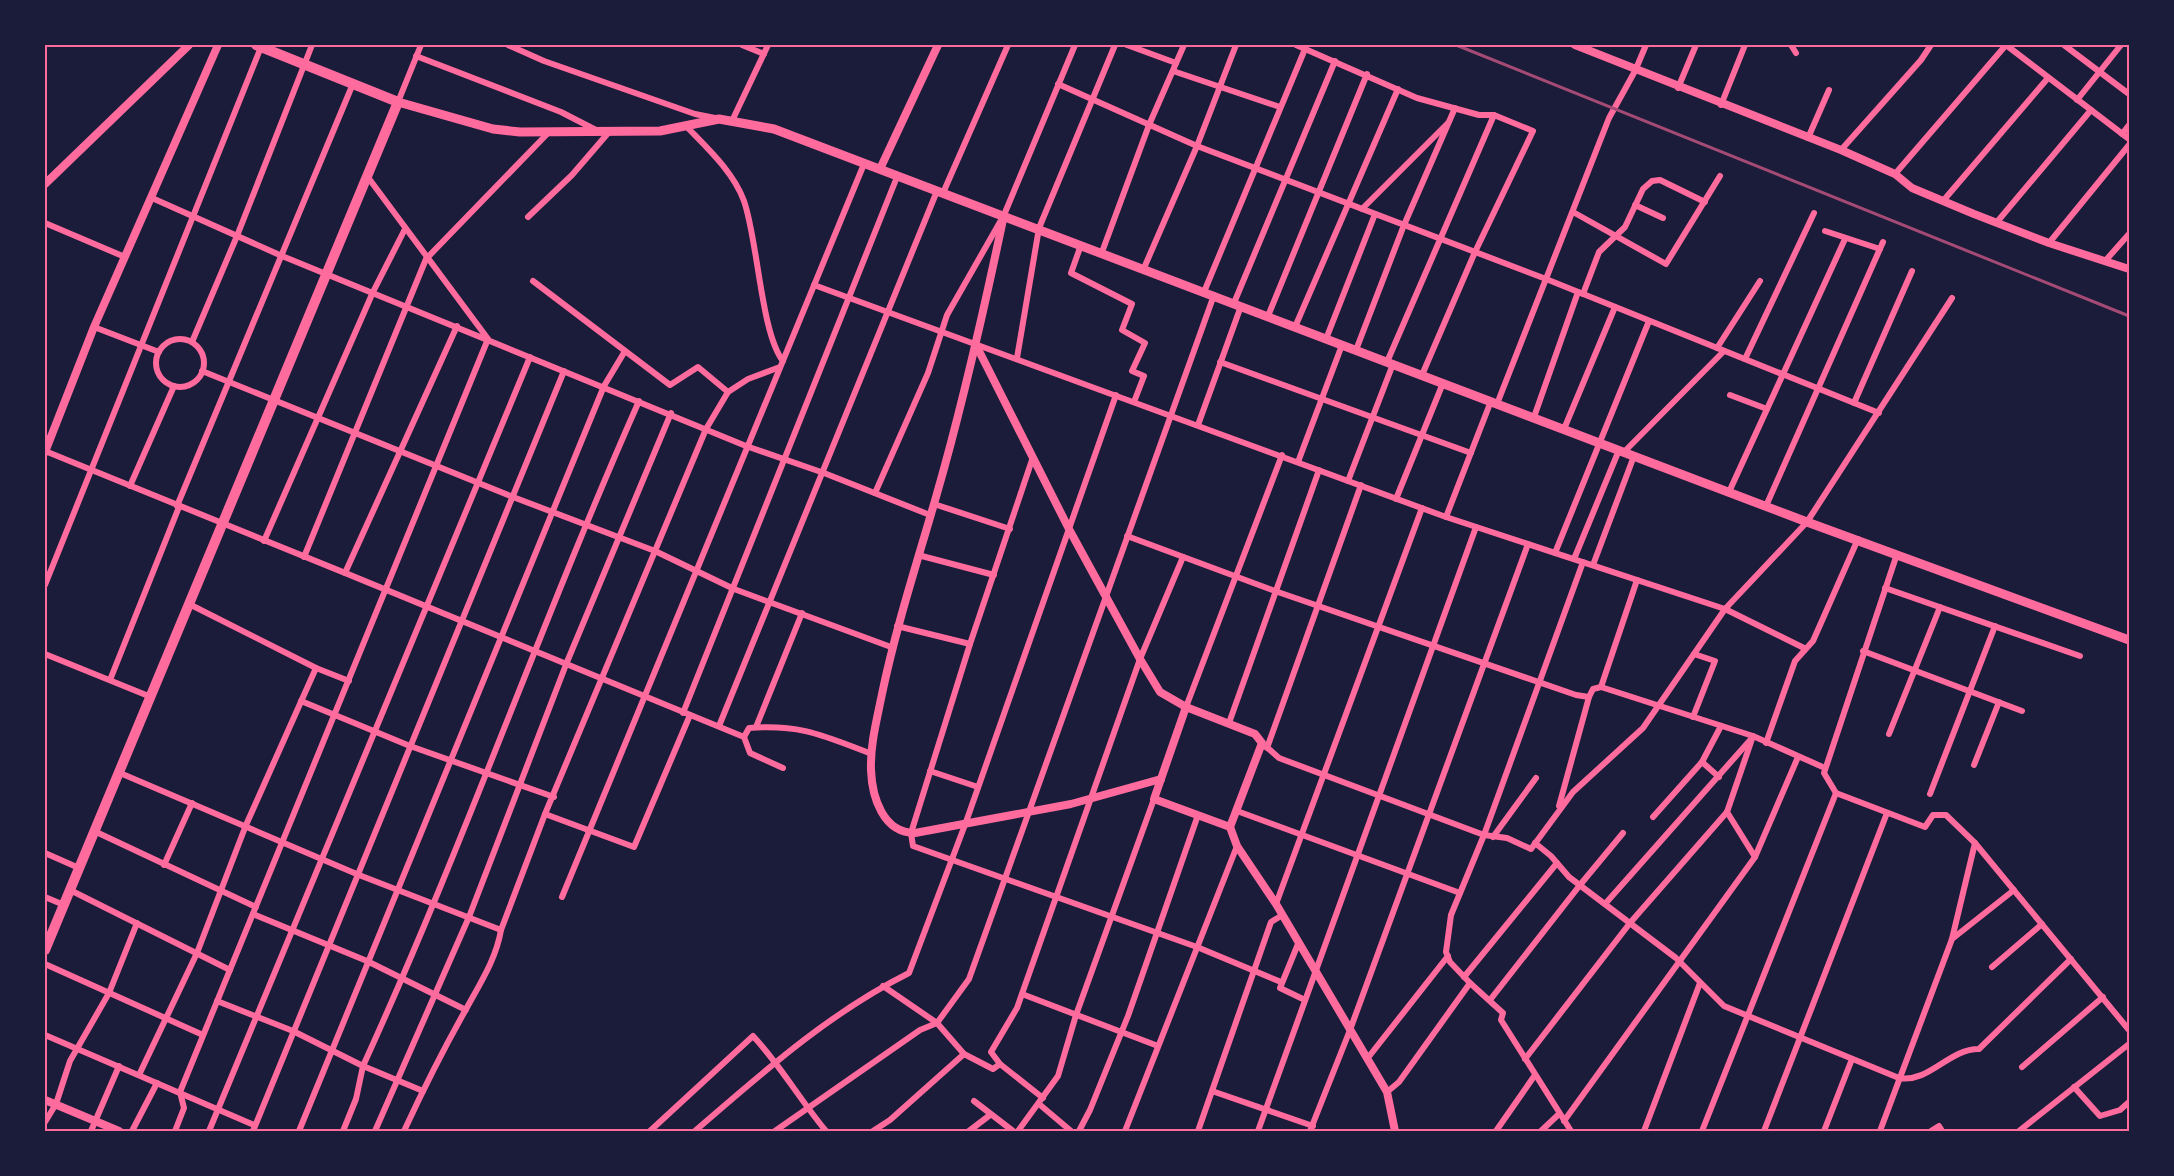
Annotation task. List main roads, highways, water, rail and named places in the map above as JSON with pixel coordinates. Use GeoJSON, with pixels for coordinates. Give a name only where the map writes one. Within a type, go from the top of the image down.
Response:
{"type":"FeatureCollection","features":[{"type":"Feature","properties":{"kind":"main road"},"geometry":{"type":"LineString","coordinates":[[258,46],[351,86],[493,129],[549,132],[660,131],[685,124],[719,119],[774,129],[1807,522],[2129,640]]}},
{"type":"Feature","properties":{"kind":"main road"},"geometry":{"type":"LineString","coordinates":[[45,950],[398,102]]}},
{"type":"Feature","properties":{"kind":"railway"},"geometry":{"type":"LineString","coordinates":[[1456,45],[2129,316]]}}]}
